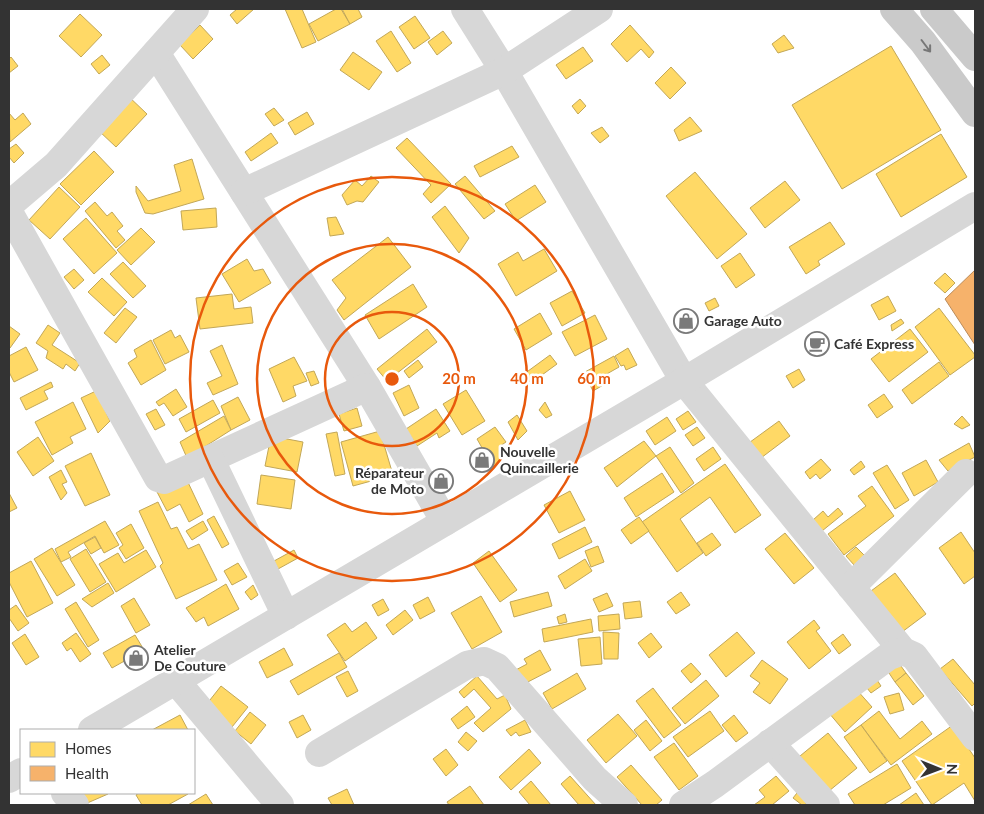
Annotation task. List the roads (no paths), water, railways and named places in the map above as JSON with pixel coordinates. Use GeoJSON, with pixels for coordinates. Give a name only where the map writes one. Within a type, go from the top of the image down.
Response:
{"type":"FeatureCollection","features":[{"type":"Feature","properties":{"kind":"main road"},"geometry":{"type":"LineString","coordinates":[[894,9],[923,42],[975,113]]}},
{"type":"Feature","properties":{"kind":"main road"},"geometry":{"type":"LineString","coordinates":[[945,14],[975,57]]}},
{"type":"Feature","properties":{"kind":"street"},"geometry":{"type":"LineString","coordinates":[[465,9],[504,71],[684,381],[903,650],[914,656],[975,737]]}},
{"type":"Feature","properties":{"kind":"street"},"geometry":{"type":"LineString","coordinates":[[244,192],[504,71],[599,9]]}},
{"type":"Feature","properties":{"kind":"street"},"geometry":{"type":"LineString","coordinates":[[9,205],[56,165],[156,53],[189,11]]}},
{"type":"Feature","properties":{"kind":"street"},"geometry":{"type":"LineString","coordinates":[[156,53],[367,387],[445,522]]}},
{"type":"Feature","properties":{"kind":"street"},"geometry":{"type":"LineString","coordinates":[[94,729],[684,381],[975,206]]}},
{"type":"Feature","properties":{"kind":"street"},"geometry":{"type":"LineString","coordinates":[[9,212],[158,478],[164,480],[211,460],[367,387]]}},
{"type":"Feature","properties":{"kind":"street"},"geometry":{"type":"LineString","coordinates":[[211,460],[286,616]]}},
{"type":"Feature","properties":{"kind":"street"},"geometry":{"type":"LineString","coordinates":[[851,587],[966,473]]}},
{"type":"Feature","properties":{"kind":"street"},"geometry":{"type":"LineString","coordinates":[[683,805],[715,784],[889,656],[903,650]]}},
{"type":"Feature","properties":{"kind":"street"},"geometry":{"type":"LineString","coordinates":[[319,753],[467,665],[484,661],[497,667],[595,779],[624,805]]}},
{"type":"Feature","properties":{"kind":"street"},"geometry":{"type":"LineString","coordinates":[[176,681],[280,805]]}},
{"type":"Feature","properties":{"kind":"street"},"geometry":{"type":"LineString","coordinates":[[770,743],[826,805]]}},
{"type":"Feature","properties":{"kind":"street"},"geometry":{"type":"LineString","coordinates":[[9,779],[20,773]]}},
{"type":"Feature","properties":{"kind":"street"},"geometry":{"type":"LineString","coordinates":[[66,794],[74,805]]}},
{"type":"Feature","properties":{"kind":"place","name":"Garage Auto"},"geometry":{"type":"Point","coordinates":[686,321]}},
{"type":"Feature","properties":{"kind":"place","name":"Café Express"},"geometry":{"type":"Point","coordinates":[817,344]}},
{"type":"Feature","properties":{"kind":"place","name":"Nouvelle Quincaillerie"},"geometry":{"type":"Point","coordinates":[482,460]}},
{"type":"Feature","properties":{"kind":"place","name":"Réparateur de Moto"},"geometry":{"type":"Point","coordinates":[441,481]}},
{"type":"Feature","properties":{"kind":"place","name":"Atelier De Couture"},"geometry":{"type":"Point","coordinates":[136,658]}}]}
